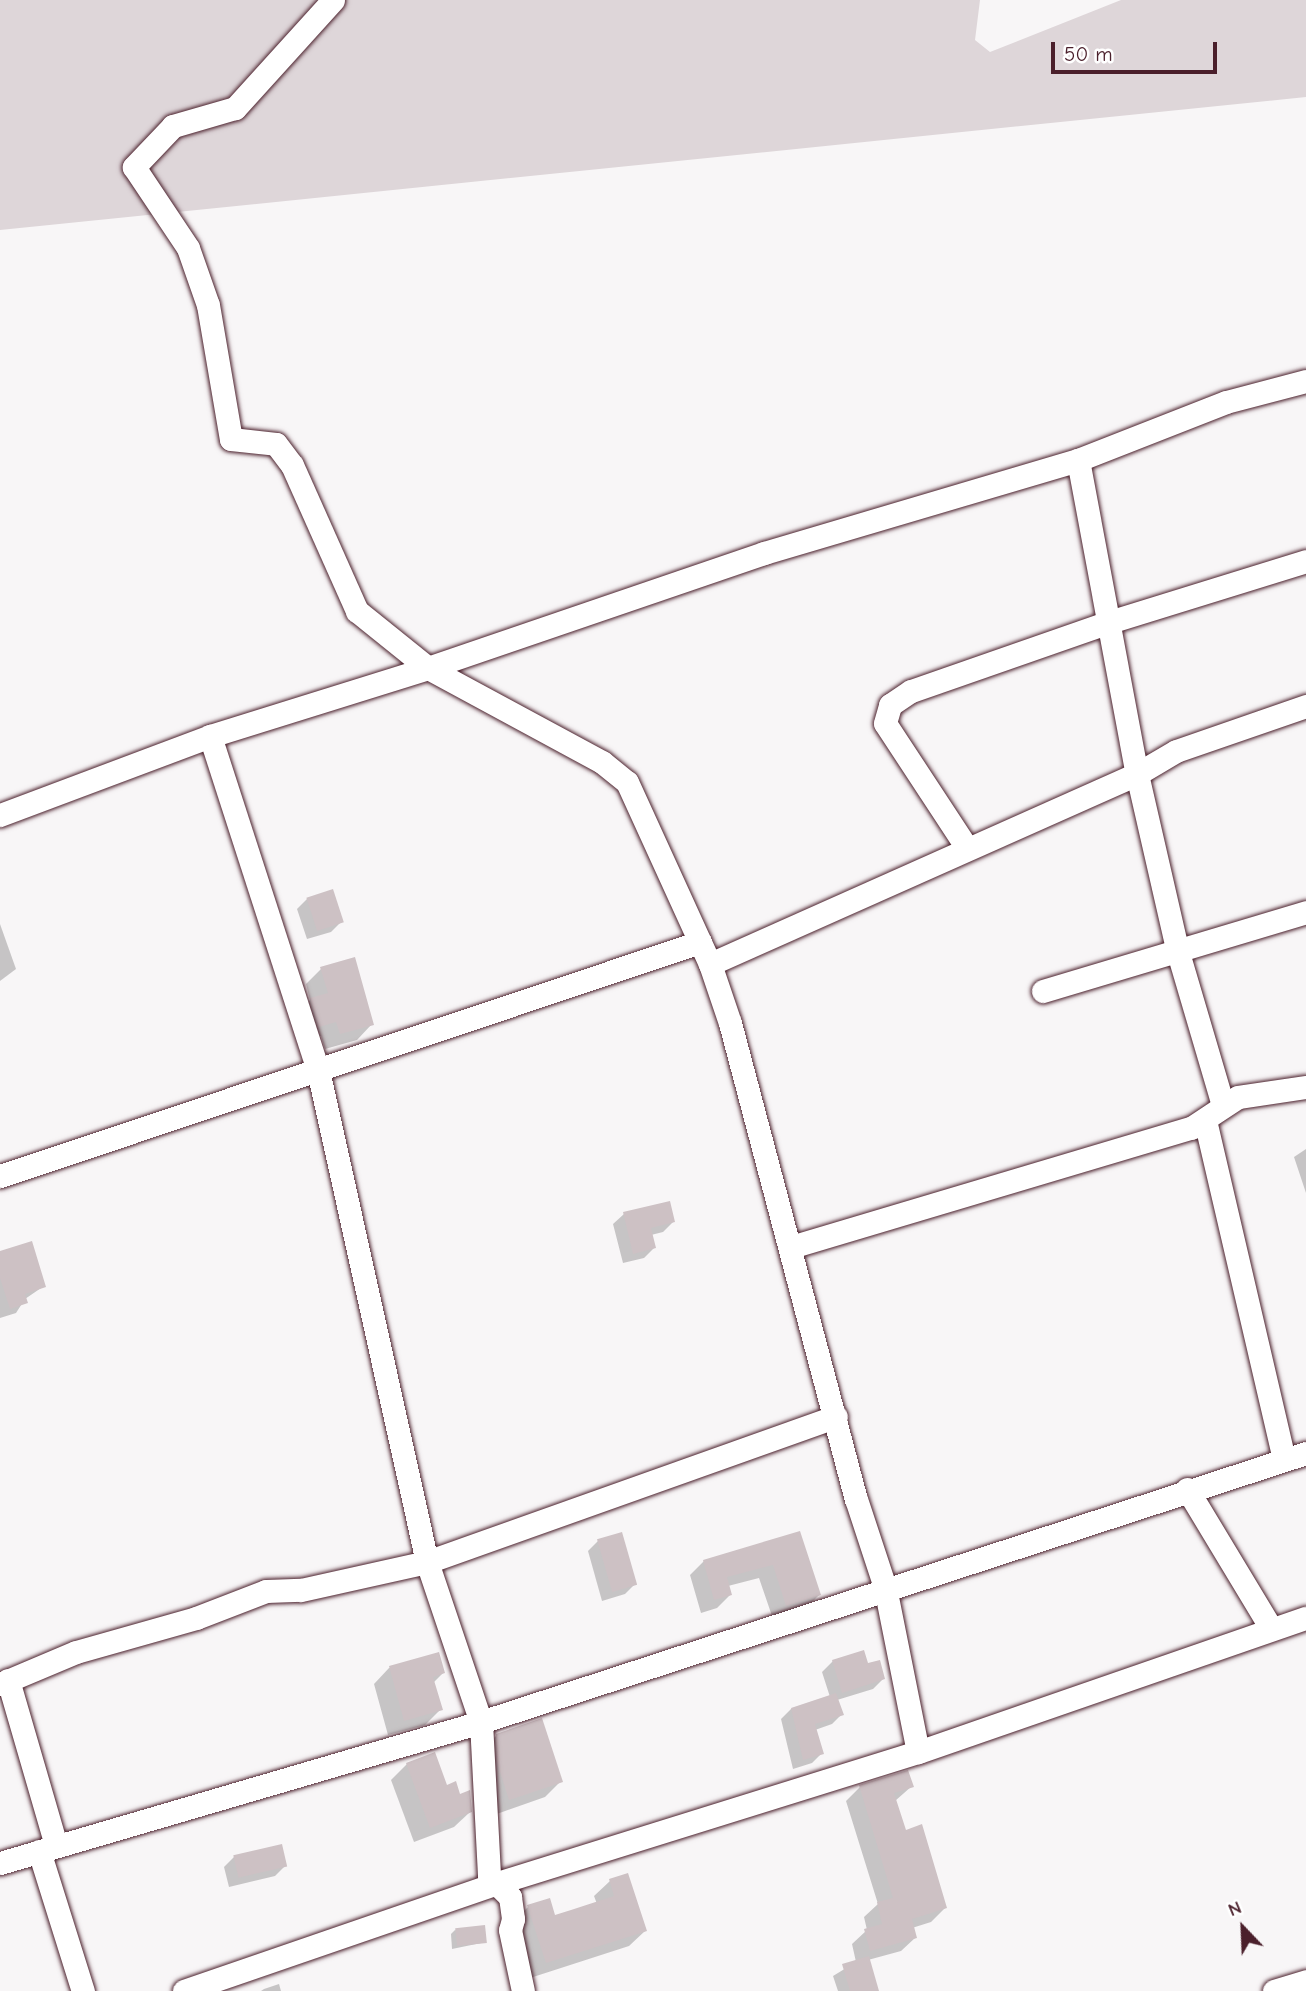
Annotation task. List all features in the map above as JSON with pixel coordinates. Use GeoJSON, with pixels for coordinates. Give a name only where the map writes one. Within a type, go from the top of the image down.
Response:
{"type":"FeatureCollection","features":[{"type":"Feature","properties":{"kind":"street"},"geometry":{"type":"LineString","coordinates":[[333,0],[235,108],[173,126],[134,167],[188,248],[208,305],[231,439],[276,444],[292,465],[357,611],[428,668],[616,771],[627,782],[710,964],[791,1247],[856,1499],[886,1587],[918,1752]]}},
{"type":"Feature","properties":{"kind":"street"},"geometry":{"type":"LineString","coordinates":[[0,814],[210,736],[428,668],[764,553],[1078,460],[1226,402],[1306,381]]}},
{"type":"Feature","properties":{"kind":"street"},"geometry":{"type":"LineString","coordinates":[[1078,460],[1137,774],[1177,949],[1223,1105]]}},
{"type":"Feature","properties":{"kind":"street"},"geometry":{"type":"LineString","coordinates":[[967,848],[885,723],[890,705],[911,691],[1109,622],[1306,561]]}},
{"type":"Feature","properties":{"kind":"street"},"geometry":{"type":"LineString","coordinates":[[710,964],[1137,774],[1176,751],[1306,706]]}},
{"type":"Feature","properties":{"kind":"street"},"geometry":{"type":"LineString","coordinates":[[210,736],[317,1070],[427,1562],[481,1722],[489,1876],[510,1898],[510,1930],[523,1991]]}},
{"type":"Feature","properties":{"kind":"street"},"geometry":{"type":"LineString","coordinates":[[1043,991],[1306,912]]}},
{"type":"Feature","properties":{"kind":"street"},"geometry":{"type":"LineString","coordinates":[[0,1176],[700,942]]}},
{"type":"Feature","properties":{"kind":"street"},"geometry":{"type":"LineString","coordinates":[[791,1247],[1178,1132],[1205,1120],[1238,1097],[1306,1087]]}},
{"type":"Feature","properties":{"kind":"street"},"geometry":{"type":"LineString","coordinates":[[0,1863],[481,1722],[886,1587],[1295,1456],[1205,1120]]}},
{"type":"Feature","properties":{"kind":"street"},"geometry":{"type":"LineString","coordinates":[[83,1991],[4,1682],[76,1652],[196,1618],[266,1591],[301,1590],[427,1562],[836,1416]]}},
{"type":"Feature","properties":{"kind":"street"},"geometry":{"type":"LineString","coordinates":[[1187,1489],[1271,1628]]}},
{"type":"Feature","properties":{"kind":"street"},"geometry":{"type":"LineString","coordinates":[[184,1991],[494,1884],[918,1752],[1306,1618]]}},
{"type":"Feature","properties":{"kind":"street"},"geometry":{"type":"LineString","coordinates":[[1274,1991],[1306,1981]]}},
{"type":"Feature","properties":{"kind":"shaded area"},"geometry":{"type":"Polygon","coordinates":[[[0,0],[980,0],[975,40],[990,52],[1121,0],[1306,0],[1306,97],[0,230],[0,0]]]}},
{"type":"Feature","properties":{"kind":"building"},"geometry":{"type":"Polygon","coordinates":[[[333,889],[344,922],[317,931],[306,898],[333,889]]]}},
{"type":"Feature","properties":{"kind":"building"},"geometry":{"type":"Polygon","coordinates":[[[355,957],[374,1025],[340,1034],[336,1022],[319,1027],[310,998],[328,993],[320,967],[355,957]]]}},
{"type":"Feature","properties":{"kind":"building"},"geometry":{"type":"Polygon","coordinates":[[[670,1201],[675,1222],[651,1228],[656,1248],[633,1254],[623,1212],[670,1201]]]}},
{"type":"Feature","properties":{"kind":"building"},"geometry":{"type":"Polygon","coordinates":[[[32,1241],[46,1287],[25,1294],[28,1303],[10,1309],[0,1278],[0,1251],[32,1241]]]}},
{"type":"Feature","properties":{"kind":"building"},"geometry":{"type":"Polygon","coordinates":[[[800,1531],[821,1595],[786,1606],[773,1565],[727,1577],[732,1595],[714,1600],[703,1560],[800,1531]]]}},
{"type":"Feature","properties":{"kind":"building"},"geometry":{"type":"Polygon","coordinates":[[[622,1532],[637,1585],[612,1592],[597,1539],[622,1532]]]}},
{"type":"Feature","properties":{"kind":"building"},"geometry":{"type":"Polygon","coordinates":[[[864,1650],[868,1663],[880,1660],[885,1679],[842,1693],[832,1660],[864,1650]]]}},
{"type":"Feature","properties":{"kind":"building"},"geometry":{"type":"Polygon","coordinates":[[[439,1652],[445,1673],[433,1677],[443,1710],[404,1721],[389,1666],[439,1652]]]}},
{"type":"Feature","properties":{"kind":"building"},"geometry":{"type":"Polygon","coordinates":[[[836,1693],[844,1715],[815,1724],[824,1754],[803,1760],[791,1708],[836,1693]]]}},
{"type":"Feature","properties":{"kind":"building"},"geometry":{"type":"Polygon","coordinates":[[[542,1718],[563,1782],[509,1800],[497,1762],[496,1734],[542,1718]]]}},
{"type":"Feature","properties":{"kind":"building"},"geometry":{"type":"Polygon","coordinates":[[[435,1752],[447,1785],[456,1781],[460,1794],[470,1790],[472,1812],[430,1828],[406,1763],[435,1752]]]}},
{"type":"Feature","properties":{"kind":"building"},"geometry":{"type":"Polygon","coordinates":[[[908,1770],[914,1787],[894,1793],[906,1830],[922,1824],[947,1908],[912,1919],[917,1938],[870,1951],[864,1929],[882,1924],[877,1902],[893,1898],[859,1785],[908,1770]]]}},
{"type":"Feature","properties":{"kind":"building"},"geometry":{"type":"Polygon","coordinates":[[[282,1844],[287,1866],[238,1878],[233,1855],[282,1844]]]}},
{"type":"Feature","properties":{"kind":"building"},"geometry":{"type":"Polygon","coordinates":[[[628,1873],[647,1931],[546,1963],[527,1905],[550,1898],[555,1915],[571,1910],[614,1896],[609,1879],[628,1873]]]}},
{"type":"Feature","properties":{"kind":"building"},"geometry":{"type":"Polygon","coordinates":[[[485,1925],[487,1943],[457,1946],[455,1928],[485,1925]]]}},
{"type":"Feature","properties":{"kind":"building"},"geometry":{"type":"Polygon","coordinates":[[[869,1956],[879,1991],[850,1991],[842,1964],[869,1956]]]}}]}
